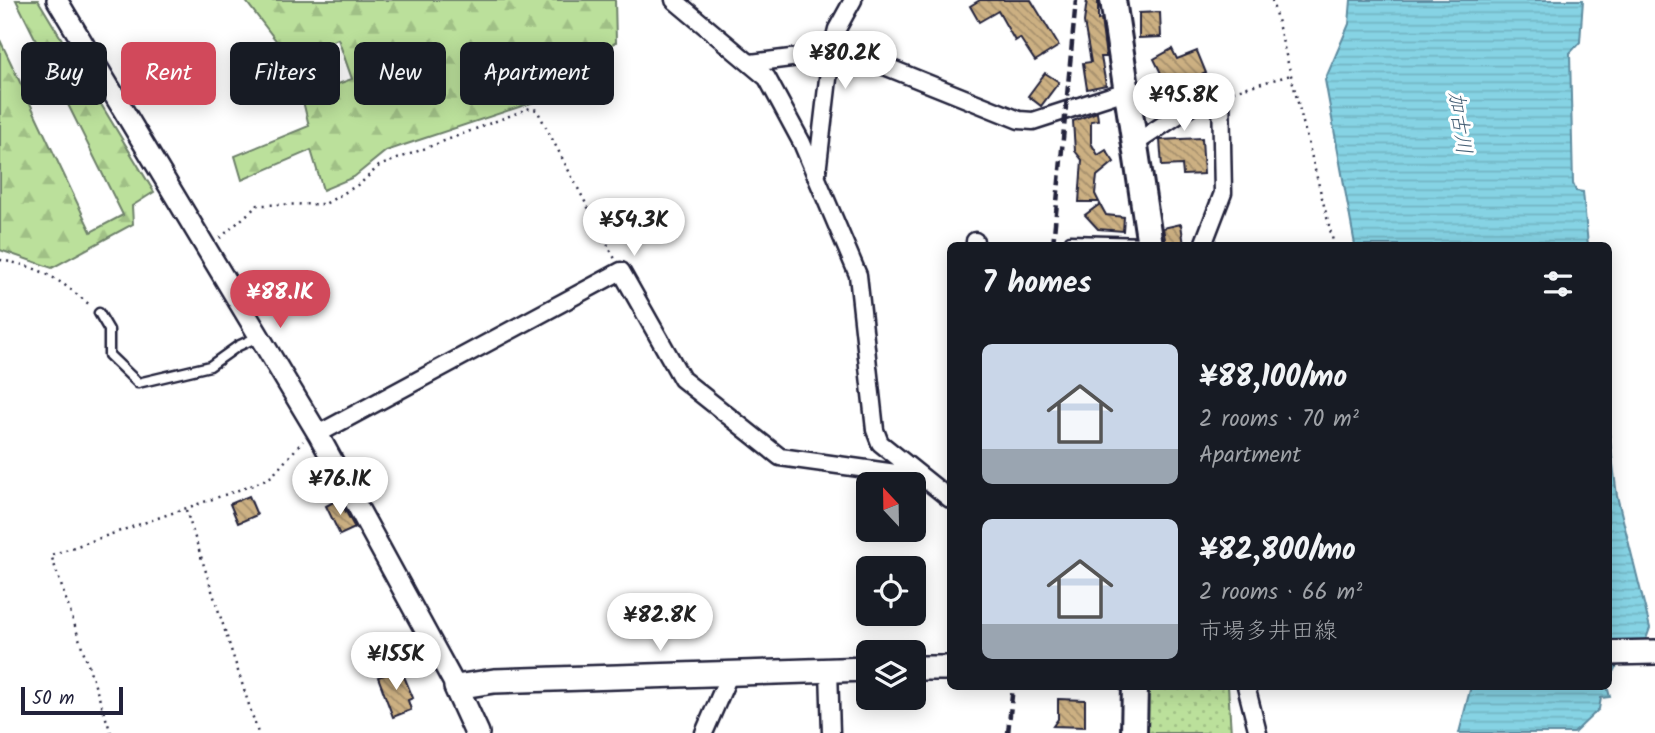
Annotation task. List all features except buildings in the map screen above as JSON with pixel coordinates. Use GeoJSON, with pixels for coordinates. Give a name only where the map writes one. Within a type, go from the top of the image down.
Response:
{"type":"FeatureCollection","features":[{"type":"Feature","properties":{"kind":"main road"},"geometry":{"type":"LineString","coordinates":[[1113,0],[1150,242]]}},
{"type":"Feature","properties":{"kind":"main road"},"geometry":{"type":"LineString","coordinates":[[1612,653],[1655,652]]}},
{"type":"Feature","properties":{"kind":"main road"},"geometry":{"type":"LineString","coordinates":[[926,668],[947,668]]}},
{"type":"Feature","properties":{"kind":"main road"},"geometry":{"type":"LineString","coordinates":[[477,733],[456,687],[494,681],[856,669]]}},
{"type":"Feature","properties":{"kind":"main road"},"geometry":{"type":"LineString","coordinates":[[1134,733],[1135,690]]}},
{"type":"Feature","properties":{"kind":"street"},"geometry":{"type":"LineString","coordinates":[[57,0],[317,431],[456,687]]}},
{"type":"Feature","properties":{"kind":"street"},"geometry":{"type":"LineString","coordinates":[[674,0],[767,78],[817,175],[858,275],[875,430],[880,443],[947,497]]}},
{"type":"Feature","properties":{"kind":"street"},"geometry":{"type":"LineString","coordinates":[[817,175],[831,53],[836,29],[853,0]]}},
{"type":"Feature","properties":{"kind":"street"},"geometry":{"type":"LineString","coordinates":[[751,64],[831,53],[862,57],[1019,120],[1032,121],[1126,91]]}},
{"type":"Feature","properties":{"kind":"street"},"geometry":{"type":"LineString","coordinates":[[1134,144],[1204,97],[1222,94],[1223,193],[1204,242]]}},
{"type":"Feature","properties":{"kind":"street"},"geometry":{"type":"LineString","coordinates":[[317,431],[621,271],[682,379],[780,457],[903,474],[915,471]]}},
{"type":"Feature","properties":{"kind":"street"},"geometry":{"type":"LineString","coordinates":[[829,670],[831,733]]}},
{"type":"Feature","properties":{"kind":"street"},"geometry":{"type":"LineString","coordinates":[[704,733],[730,673]]}},
{"type":"Feature","properties":{"kind":"street"},"geometry":{"type":"LineString","coordinates":[[1247,690],[1258,733]]}},
{"type":"Feature","properties":{"kind":"lane"},"geometry":{"type":"LineString","coordinates":[[1070,240],[1123,242]]}},
{"type":"Feature","properties":{"kind":"lane"},"geometry":{"type":"LineString","coordinates":[[99,313],[109,330],[109,355],[138,383],[210,366],[238,346],[260,336]]}},
{"type":"Feature","properties":{"kind":"path"},"geometry":{"type":"LineString","coordinates":[[1272,0],[1334,242]]}},
{"type":"Feature","properties":{"kind":"path"},"geometry":{"type":"LineString","coordinates":[[1222,94],[1291,75]]}},
{"type":"Feature","properties":{"kind":"path"},"geometry":{"type":"LineString","coordinates":[[208,250],[258,205],[325,204],[361,183],[379,166],[530,108],[537,110],[621,271]]}},
{"type":"Feature","properties":{"kind":"path"},"geometry":{"type":"LineString","coordinates":[[0,260],[29,264],[57,276],[99,313]]}},
{"type":"Feature","properties":{"kind":"path"},"geometry":{"type":"LineString","coordinates":[[111,733],[51,555],[186,510],[272,475],[317,431]]}},
{"type":"Feature","properties":{"kind":"path"},"geometry":{"type":"LineString","coordinates":[[186,510],[258,733]]}},
{"type":"Feature","properties":{"kind":"green space"},"geometry":{"type":"Polygon","coordinates":[[[16,0],[38,0],[63,42],[37,42],[16,0]]]}},
{"type":"Feature","properties":{"kind":"green space"},"geometry":{"type":"Polygon","coordinates":[[[245,0],[615,0],[614,43],[460,42],[460,105],[525,105],[386,151],[354,177],[323,190],[311,150],[242,180],[235,156],[309,126],[304,105],[340,105],[340,83],[352,79],[338,39],[329,42],[277,42],[245,0]]]}},
{"type":"Feature","properties":{"kind":"green space"},"geometry":{"type":"Polygon","coordinates":[[[0,40],[21,84],[21,105],[31,105],[91,232],[123,215],[68,105],[101,105],[154,192],[132,206],[133,224],[52,268],[0,250],[0,40]]]}},
{"type":"Feature","properties":{"kind":"green space"},"geometry":{"type":"Polygon","coordinates":[[[1147,690],[1228,690],[1231,733],[1145,733],[1147,690]]]}},
{"type":"Feature","properties":{"kind":"water","name":"加古川"},"geometry":{"type":"Polygon","coordinates":[[[1351,0],[1583,0],[1580,42],[1570,53],[1573,184],[1576,191],[1583,192],[1588,242],[1354,242],[1325,80],[1349,24],[1351,0]]]}},
{"type":"Feature","properties":{"kind":"water"},"geometry":{"type":"Polygon","coordinates":[[[1612,457],[1617,496],[1650,628],[1644,645],[1615,668],[1612,674],[1612,457]]]}},
{"type":"Feature","properties":{"kind":"water"},"geometry":{"type":"Polygon","coordinates":[[[1470,690],[1608,690],[1610,697],[1601,698],[1599,709],[1574,733],[1459,733],[1470,690]]]}},
{"type":"Feature","properties":{"kind":"railway"},"geometry":{"type":"LineString","coordinates":[[1053,242],[1076,0]]}},
{"type":"Feature","properties":{"kind":"railway"},"geometry":{"type":"LineString","coordinates":[[1008,733],[1013,690]]}}]}
